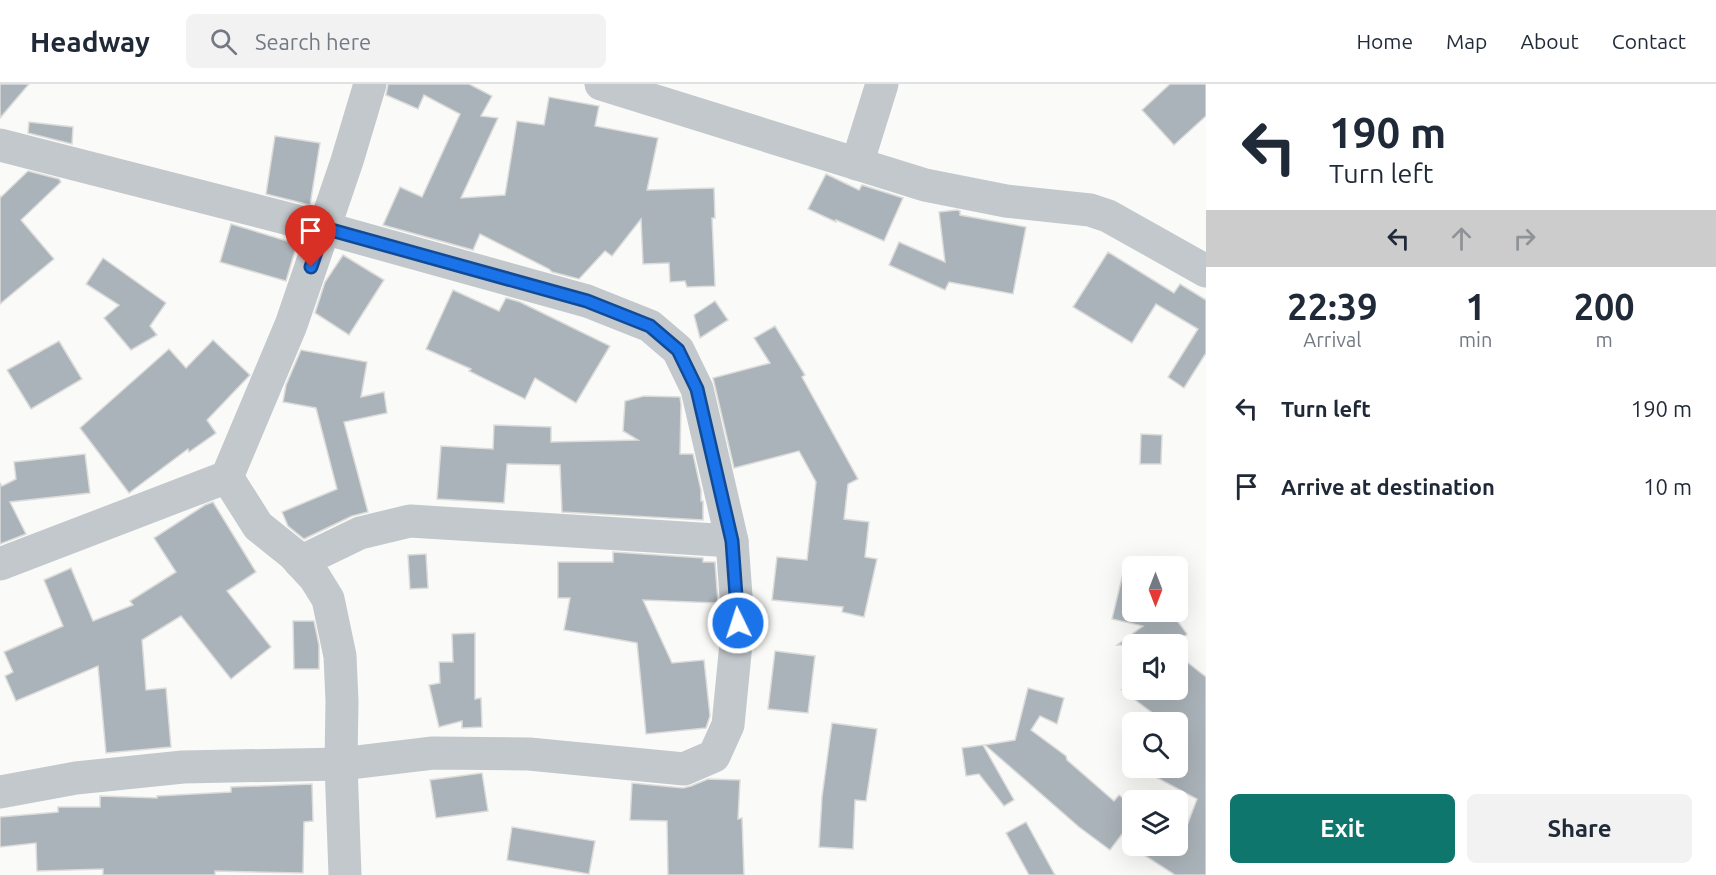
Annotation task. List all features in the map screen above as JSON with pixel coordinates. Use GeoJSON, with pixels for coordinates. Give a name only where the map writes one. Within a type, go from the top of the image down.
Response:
{"type":"FeatureCollection","features":[{"type":"Feature","properties":{"kind":"street"},"geometry":{"type":"LineString","coordinates":[[0,564],[227,477],[291,325],[370,84]]}},
{"type":"Feature","properties":{"kind":"street"},"geometry":{"type":"LineString","coordinates":[[601,84],[925,185],[996,199],[1090,210],[1108,216],[1206,271]]}},
{"type":"Feature","properties":{"kind":"street"},"geometry":{"type":"LineString","coordinates":[[857,164],[882,84]]}},
{"type":"Feature","properties":{"kind":"street"},"geometry":{"type":"LineString","coordinates":[[0,145],[324,228],[587,301],[650,326],[678,350],[697,389],[732,541],[738,623],[728,725],[714,756],[684,769],[529,754],[433,753],[341,764],[183,767],[76,778],[0,792]]}},
{"type":"Feature","properties":{"kind":"street"},"geometry":{"type":"LineString","coordinates":[[227,477],[258,526],[300,562],[315,578],[328,599],[340,656],[345,875]]}},
{"type":"Feature","properties":{"kind":"street"},"geometry":{"type":"LineString","coordinates":[[300,562],[360,533],[410,521],[732,541]]}},
{"type":"Feature","properties":{"kind":"building"},"geometry":{"type":"Polygon","coordinates":[[[0,84],[29,84],[0,118],[0,84]]]}},
{"type":"Feature","properties":{"kind":"building"},"geometry":{"type":"Polygon","coordinates":[[[388,84],[469,84],[492,96],[481,116],[498,118],[461,198],[505,195],[517,121],[544,125],[549,97],[599,106],[595,126],[658,138],[647,190],[714,188],[715,218],[712,218],[715,286],[687,287],[685,281],[670,282],[669,263],[643,264],[641,219],[612,256],[605,251],[579,279],[552,272],[480,234],[473,250],[383,225],[400,187],[422,197],[460,114],[424,95],[418,109],[386,95],[388,84]]]}},
{"type":"Feature","properties":{"kind":"building"},"geometry":{"type":"Polygon","coordinates":[[[1170,84],[1206,84],[1206,116],[1174,145],[1142,110],[1170,84]]]}},
{"type":"Feature","properties":{"kind":"building"},"geometry":{"type":"Polygon","coordinates":[[[29,122],[73,127],[72,144],[28,133],[29,122]]]}},
{"type":"Feature","properties":{"kind":"building"},"geometry":{"type":"Polygon","coordinates":[[[275,136],[320,143],[310,205],[266,194],[275,136]]]}},
{"type":"Feature","properties":{"kind":"building"},"geometry":{"type":"Polygon","coordinates":[[[28,171],[59,179],[61,182],[21,220],[54,259],[0,304],[0,196],[28,171]]]}},
{"type":"Feature","properties":{"kind":"building"},"geometry":{"type":"Polygon","coordinates":[[[826,174],[859,190],[862,185],[903,198],[884,241],[808,209],[826,174]]]}},
{"type":"Feature","properties":{"kind":"building"},"geometry":{"type":"Polygon","coordinates":[[[960,211],[960,215],[1026,227],[1013,294],[949,282],[945,290],[889,265],[899,242],[945,262],[939,212],[960,211]]]}},
{"type":"Feature","properties":{"kind":"building"},"geometry":{"type":"Polygon","coordinates":[[[231,224],[297,244],[286,281],[220,262],[231,224]]]}},
{"type":"Feature","properties":{"kind":"building"},"geometry":{"type":"Polygon","coordinates":[[[1108,252],[1174,293],[1180,284],[1206,300],[1206,353],[1184,388],[1168,377],[1198,329],[1156,304],[1132,343],[1073,307],[1108,252]]]}},
{"type":"Feature","properties":{"kind":"building"},"geometry":{"type":"Polygon","coordinates":[[[343,255],[384,280],[349,335],[315,313],[325,282],[343,255]]]}},
{"type":"Feature","properties":{"kind":"building"},"geometry":{"type":"Polygon","coordinates":[[[103,258],[166,303],[150,326],[157,335],[131,350],[104,318],[119,305],[86,284],[103,258]]]}},
{"type":"Feature","properties":{"kind":"building"},"geometry":{"type":"Polygon","coordinates":[[[453,290],[499,311],[506,298],[520,302],[610,346],[576,403],[535,378],[525,399],[469,371],[471,369],[426,349],[453,290]]]}},
{"type":"Feature","properties":{"kind":"building"},"geometry":{"type":"Polygon","coordinates":[[[715,301],[728,320],[700,338],[694,315],[715,301]]]}},
{"type":"Feature","properties":{"kind":"building"},"geometry":{"type":"Polygon","coordinates":[[[775,326],[805,375],[802,377],[858,479],[848,484],[844,519],[869,522],[865,557],[877,559],[864,617],[842,612],[843,607],[772,600],[777,557],[807,560],[816,482],[799,451],[734,468],[713,378],[770,363],[754,338],[775,326]]]}},
{"type":"Feature","properties":{"kind":"building"},"geometry":{"type":"Polygon","coordinates":[[[213,340],[250,375],[207,420],[216,433],[189,452],[188,449],[129,493],[80,428],[169,349],[186,368],[213,340]]]}},
{"type":"Feature","properties":{"kind":"building"},"geometry":{"type":"Polygon","coordinates":[[[59,341],[82,379],[31,409],[7,370],[59,341]]]}},
{"type":"Feature","properties":{"kind":"building"},"geometry":{"type":"Polygon","coordinates":[[[301,350],[367,362],[361,397],[384,392],[387,413],[344,422],[368,512],[352,516],[304,539],[288,526],[282,512],[337,489],[316,408],[283,402],[286,385],[301,350]]]}},
{"type":"Feature","properties":{"kind":"building"},"geometry":{"type":"Polygon","coordinates":[[[644,396],[680,397],[680,454],[693,454],[701,490],[701,501],[703,501],[703,520],[562,512],[560,465],[507,464],[504,503],[437,499],[441,446],[493,449],[494,425],[551,427],[551,442],[638,440],[623,431],[625,401],[644,396]]]}},
{"type":"Feature","properties":{"kind":"building"},"geometry":{"type":"Polygon","coordinates":[[[1141,434],[1162,435],[1161,464],[1140,464],[1141,434]]]}},
{"type":"Feature","properties":{"kind":"building"},"geometry":{"type":"Polygon","coordinates":[[[85,454],[90,493],[10,502],[26,534],[0,544],[0,483],[2,486],[16,479],[14,462],[85,454]]]}},
{"type":"Feature","properties":{"kind":"building"},"geometry":{"type":"Polygon","coordinates":[[[213,502],[256,572],[227,591],[271,647],[231,679],[181,616],[142,640],[146,690],[166,688],[171,747],[106,753],[98,666],[16,701],[5,676],[13,672],[4,652],[63,626],[44,580],[71,568],[93,621],[133,605],[130,601],[176,572],[154,538],[213,502]]]}},
{"type":"Feature","properties":{"kind":"building"},"geometry":{"type":"Polygon","coordinates":[[[613,552],[703,558],[703,562],[715,562],[718,603],[643,600],[672,663],[704,660],[710,716],[706,728],[646,734],[637,643],[564,630],[570,598],[558,598],[558,562],[613,562],[613,552]]]}},
{"type":"Feature","properties":{"kind":"building"},"geometry":{"type":"Polygon","coordinates":[[[426,554],[428,588],[410,589],[408,555],[426,554]]]}},
{"type":"Feature","properties":{"kind":"building"},"geometry":{"type":"Polygon","coordinates":[[[1122,577],[1122,621],[1112,619],[1122,577]]]}},
{"type":"Feature","properties":{"kind":"building"},"geometry":{"type":"Polygon","coordinates":[[[293,621],[314,621],[319,645],[319,669],[294,669],[293,621]]]}},
{"type":"Feature","properties":{"kind":"building"},"geometry":{"type":"Polygon","coordinates":[[[1125,622],[1178,622],[1187,634],[1132,634],[1143,626],[1125,622]]]}},
{"type":"Feature","properties":{"kind":"building"},"geometry":{"type":"Polygon","coordinates":[[[475,633],[475,699],[481,698],[482,727],[462,728],[462,721],[439,727],[429,685],[440,683],[439,662],[453,662],[452,634],[475,633]]]}},
{"type":"Feature","properties":{"kind":"building"},"geometry":{"type":"Polygon","coordinates":[[[775,651],[815,656],[808,713],[768,709],[775,651]]]}},
{"type":"Feature","properties":{"kind":"building"},"geometry":{"type":"Polygon","coordinates":[[[1188,663],[1206,677],[1206,875],[1175,875],[1146,856],[1188,856],[1188,823],[1197,799],[1188,794],[1188,790],[1180,790],[1158,778],[1188,778],[1188,712],[1151,712],[1135,700],[1188,700],[1188,663]]]}},
{"type":"Feature","properties":{"kind":"building"},"geometry":{"type":"Polygon","coordinates":[[[1028,688],[1064,698],[1057,724],[1040,716],[1031,730],[1066,756],[1067,760],[1114,801],[1119,795],[1122,797],[1122,834],[1110,850],[1079,827],[985,745],[1015,740],[1028,688]]]}},
{"type":"Feature","properties":{"kind":"building"},"geometry":{"type":"Polygon","coordinates":[[[832,723],[877,729],[866,801],[855,800],[853,849],[819,847],[822,797],[832,723]]]}},
{"type":"Feature","properties":{"kind":"building"},"geometry":{"type":"Polygon","coordinates":[[[983,745],[1014,800],[1004,806],[979,774],[966,776],[962,748],[983,745]]]}},
{"type":"Feature","properties":{"kind":"building"},"geometry":{"type":"Polygon","coordinates":[[[482,773],[488,811],[436,818],[430,780],[482,773]]]}},
{"type":"Feature","properties":{"kind":"building"},"geometry":{"type":"Polygon","coordinates":[[[708,779],[740,780],[738,819],[742,818],[744,875],[668,875],[667,821],[630,820],[632,783],[683,788],[708,779]]]}},
{"type":"Feature","properties":{"kind":"building"},"geometry":{"type":"Polygon","coordinates":[[[312,784],[313,821],[304,822],[303,873],[215,871],[215,875],[103,875],[103,869],[37,871],[36,843],[0,847],[0,817],[58,812],[58,807],[100,807],[100,796],[157,798],[157,796],[231,792],[231,787],[312,784]]]}},
{"type":"Feature","properties":{"kind":"building"},"geometry":{"type":"Polygon","coordinates":[[[1026,822],[1055,875],[1029,875],[1006,833],[1026,822]]]}},
{"type":"Feature","properties":{"kind":"building"},"geometry":{"type":"Polygon","coordinates":[[[512,827],[595,841],[589,874],[507,860],[512,827]]]}},
{"type":"Feature","properties":{"kind":"route"},"geometry":{"type":"LineString","coordinates":[[311,267],[324,228],[587,301],[650,326],[678,350],[697,389],[732,541],[738,623]]}}]}
